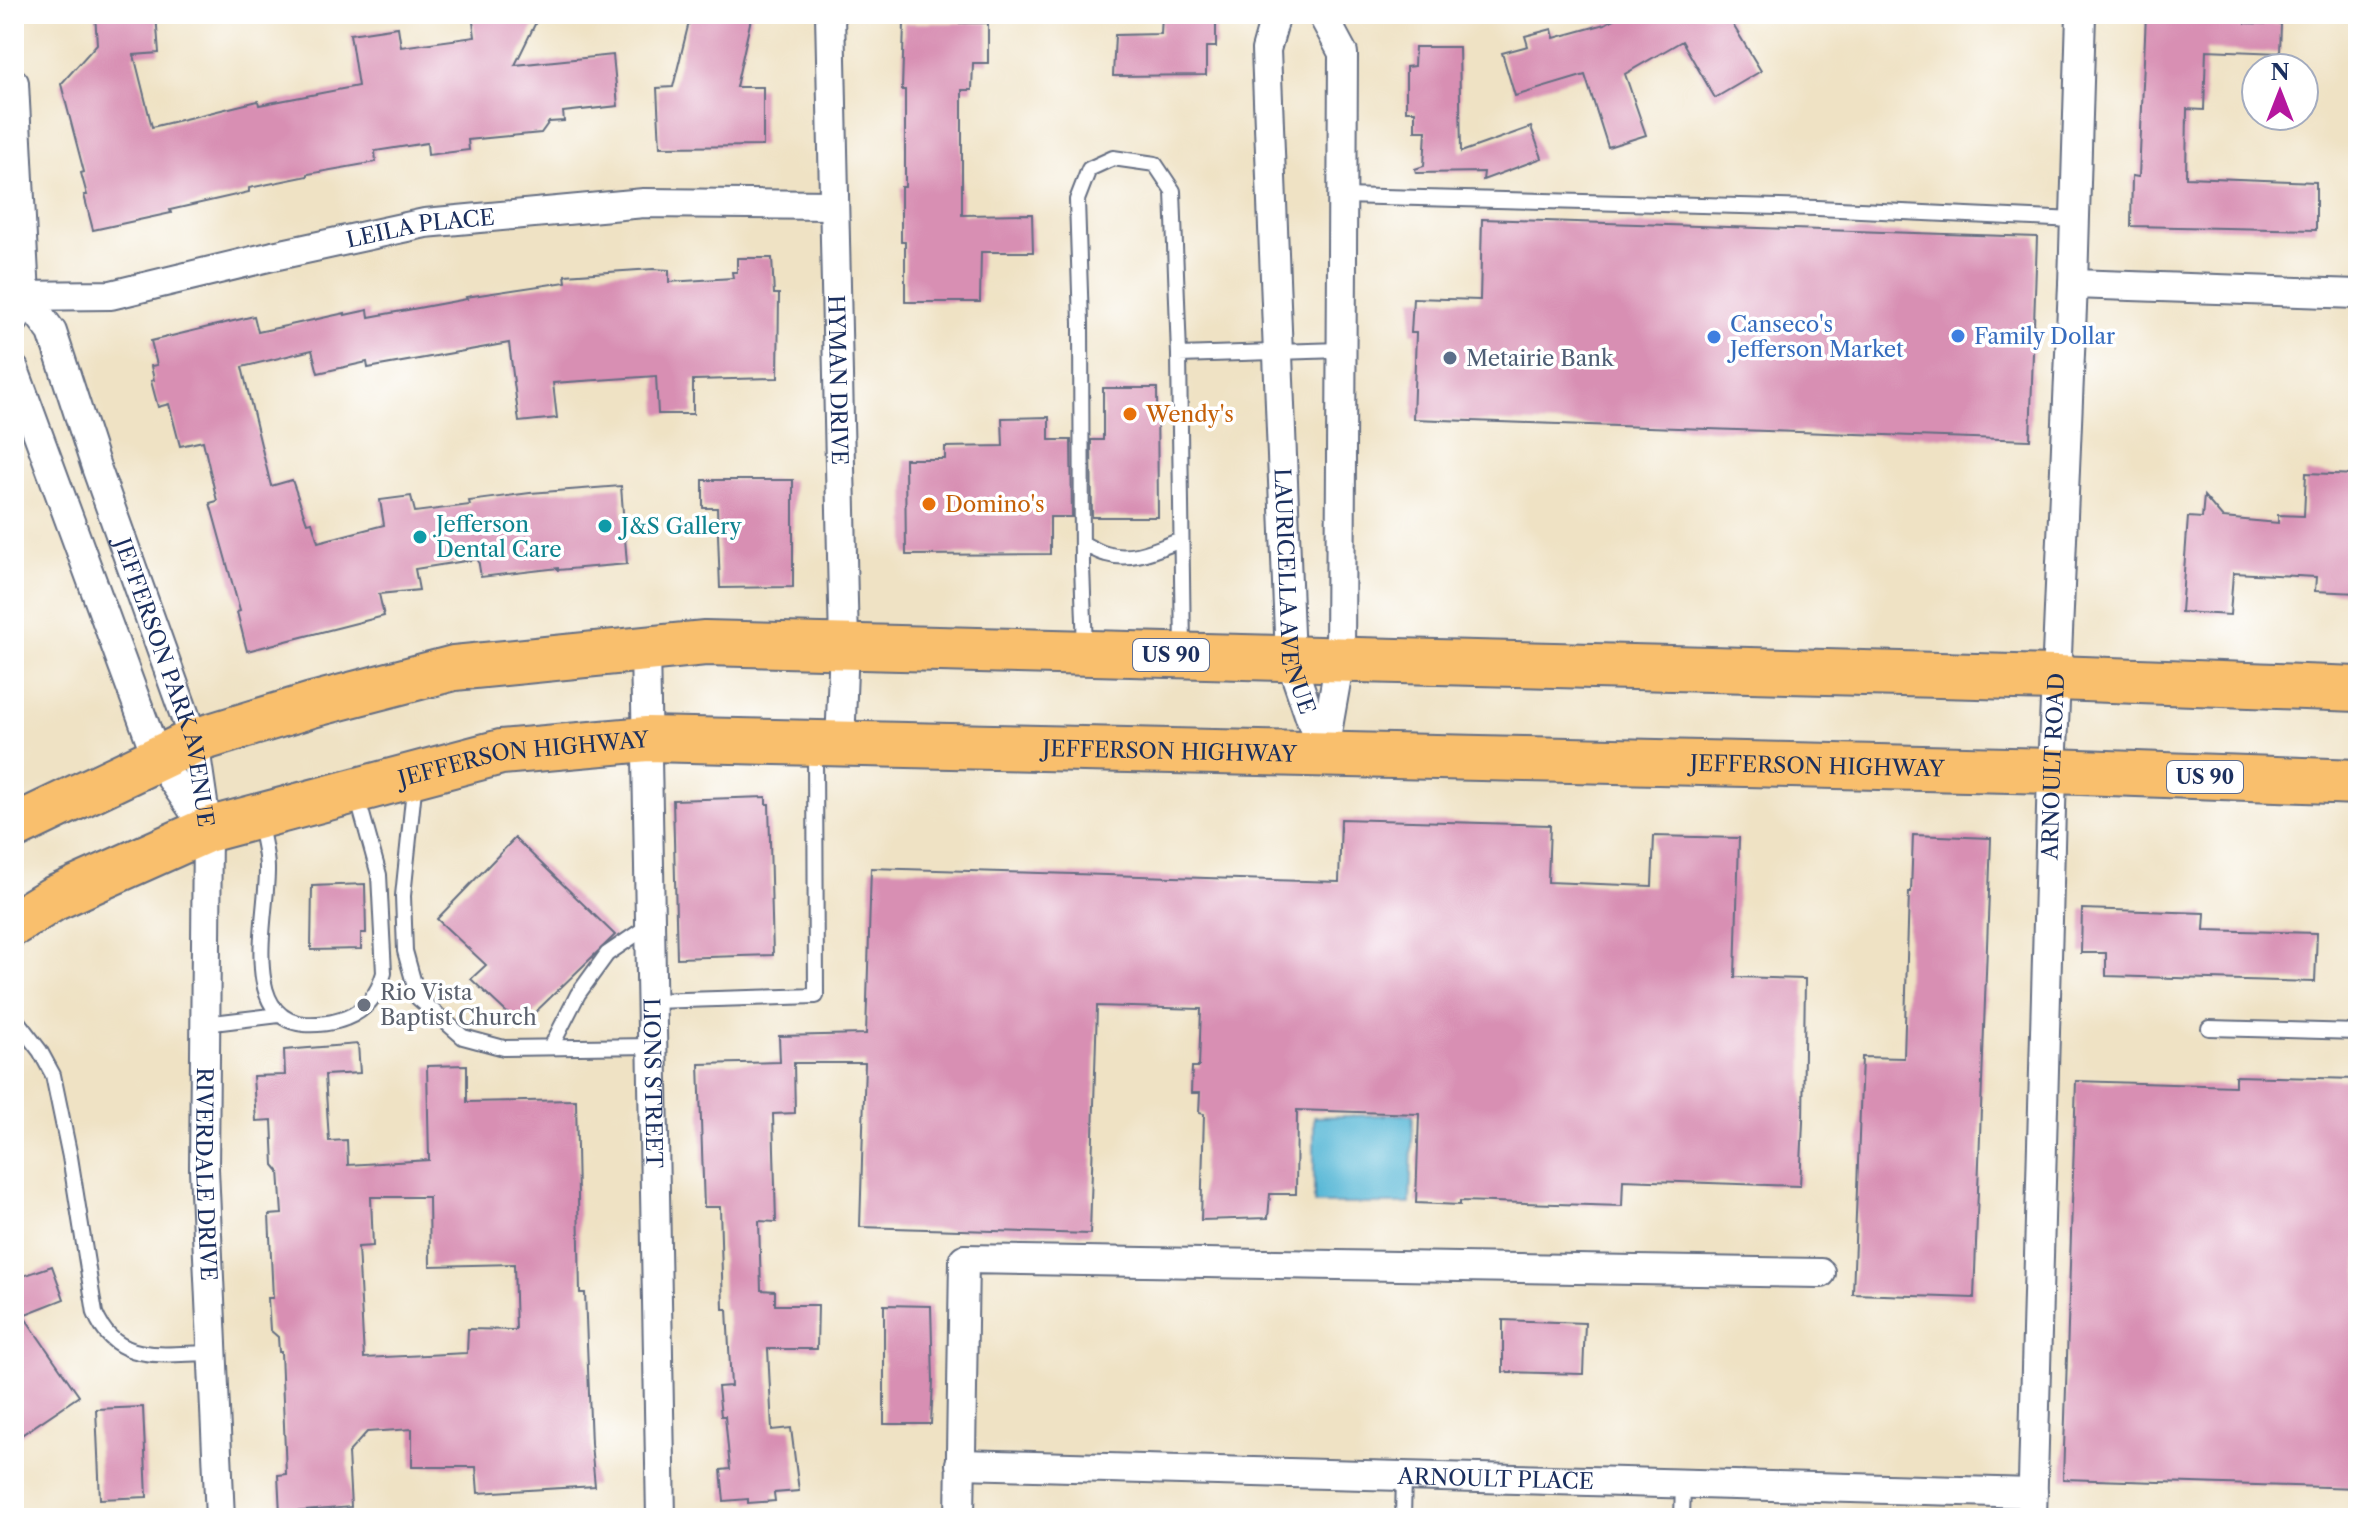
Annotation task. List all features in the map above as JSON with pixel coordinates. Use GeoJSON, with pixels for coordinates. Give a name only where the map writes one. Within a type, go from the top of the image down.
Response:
{"type":"FeatureCollection","features":[{"type":"Feature","properties":{"kind":"main road","name":"US 90"},"geometry":{"type":"LineString","coordinates":[[14,827],[176,749],[312,705],[454,668],[705,643],[2056,678],[2358,689]]}},
{"type":"Feature","properties":{"kind":"main road","name":"JEFFERSON HIGHWAY"},"geometry":{"type":"LineString","coordinates":[[14,923],[53,899],[207,830],[501,752],[647,739],[2052,771],[2358,782]]}},
{"type":"Feature","properties":{"kind":"street","name":"HYMAN DRIVE"},"geometry":{"type":"LineString","coordinates":[[828,744],[844,646],[830,14]]}},
{"type":"Feature","properties":{"kind":"street","name":"LAURICELLA AVENUE"},"geometry":{"type":"LineString","coordinates":[[1276,14],[1266,50],[1290,659],[1323,755]]}},
{"type":"Feature","properties":{"kind":"street","name":"LAURICELLA AVENUE"},"geometry":{"type":"LineString","coordinates":[[1322,14],[1343,53],[1340,659],[1323,755]]}},
{"type":"Feature","properties":{"kind":"street","name":"ARNOULT ROAD"},"geometry":{"type":"LineString","coordinates":[[2032,1505],[2052,771],[2081,14]]}},
{"type":"Feature","properties":{"kind":"street"},"geometry":{"type":"LineString","coordinates":[[14,83],[18,304]]}},
{"type":"Feature","properties":{"kind":"street","name":"LEILA PLACE"},"geometry":{"type":"LineString","coordinates":[[18,304],[111,295],[425,223],[644,203],[833,205]]}},
{"type":"Feature","properties":{"kind":"street"},"geometry":{"type":"LineString","coordinates":[[2073,284],[2358,294]]}},
{"type":"Feature","properties":{"kind":"street","name":"JEFFERSON PARK AVENUE"},"geometry":{"type":"LineString","coordinates":[[18,304],[52,332],[96,467],[176,749],[207,830]]}},
{"type":"Feature","properties":{"kind":"street","name":"JEFFERSON PARK AVENUE"},"geometry":{"type":"LineString","coordinates":[[14,369],[176,749],[207,830]]}},
{"type":"Feature","properties":{"kind":"street","name":"LIONS STREET"},"geometry":{"type":"LineString","coordinates":[[645,649],[661,1518]]}},
{"type":"Feature","properties":{"kind":"street","name":"RIVERDALE DRIVE"},"geometry":{"type":"LineString","coordinates":[[207,830],[204,1169],[220,1518]]}},
{"type":"Feature","properties":{"kind":"street"},"geometry":{"type":"LineString","coordinates":[[960,1518],[964,1259],[1821,1273]]}},
{"type":"Feature","properties":{"kind":"street","name":"ARNOULT PLACE"},"geometry":{"type":"LineString","coordinates":[[960,1464],[1683,1484],[2032,1505]]}},
{"type":"Feature","properties":{"kind":"lane"},"geometry":{"type":"LineString","coordinates":[[1086,653],[1077,200],[1089,169],[1113,158],[1155,164],[1173,191],[1179,355],[1183,656]]}},
{"type":"Feature","properties":{"kind":"lane"},"geometry":{"type":"LineString","coordinates":[[1342,196],[1817,208],[2075,220]]}},
{"type":"Feature","properties":{"kind":"lane"},"geometry":{"type":"LineString","coordinates":[[1179,355],[1341,350]]}},
{"type":"Feature","properties":{"kind":"lane"},"geometry":{"type":"LineString","coordinates":[[1082,543],[1106,555],[1130,557],[1181,540]]}},
{"type":"Feature","properties":{"kind":"lane"},"geometry":{"type":"LineString","coordinates":[[652,1001],[816,996],[828,744]]}},
{"type":"Feature","properties":{"kind":"lane"},"geometry":{"type":"LineString","coordinates":[[416,774],[403,896],[405,951],[418,998],[463,1037],[504,1048],[653,1046]]}},
{"type":"Feature","properties":{"kind":"lane"},"geometry":{"type":"LineString","coordinates":[[258,817],[268,868],[262,917],[263,980],[267,998],[279,1015],[293,1023],[315,1025],[345,1019],[364,1008],[380,989],[384,973],[379,875],[356,790]]}},
{"type":"Feature","properties":{"kind":"lane"},"geometry":{"type":"LineString","coordinates":[[551,1047],[578,994],[607,954],[651,924]]}},
{"type":"Feature","properties":{"kind":"lane"},"geometry":{"type":"LineString","coordinates":[[205,1024],[279,1015]]}},
{"type":"Feature","properties":{"kind":"lane"},"geometry":{"type":"LineString","coordinates":[[14,1017],[40,1051],[53,1075],[70,1157],[95,1313],[101,1328],[113,1342],[130,1351],[212,1353]]}},
{"type":"Feature","properties":{"kind":"lane"},"geometry":{"type":"LineString","coordinates":[[2209,1028],[2358,1032]]}},
{"type":"Feature","properties":{"kind":"lane"},"geometry":{"type":"LineString","coordinates":[[1403,1518],[1404,1476]]}},
{"type":"Feature","properties":{"kind":"lane"},"geometry":{"type":"LineString","coordinates":[[1682,1518],[1683,1484]]}},
{"type":"Feature","properties":{"kind":"water"},"geometry":{"type":"Polygon","coordinates":[[[1413,1114],[1410,1204],[1314,1204],[1314,1117],[1413,1114]]]}},
{"type":"Feature","properties":{"kind":"building"},"geometry":{"type":"Polygon","coordinates":[[[95,14],[156,14],[159,53],[134,55],[152,127],[258,101],[259,105],[358,86],[350,34],[398,27],[401,47],[475,37],[472,14],[540,14],[515,65],[613,55],[618,106],[563,112],[564,121],[549,122],[541,133],[468,140],[469,150],[428,155],[427,143],[375,151],[376,162],[249,188],[249,192],[170,210],[171,213],[93,230],[84,195],[87,195],[81,173],[84,172],[61,84],[97,44],[95,14]]]}},
{"type":"Feature","properties":{"kind":"building"},"geometry":{"type":"Polygon","coordinates":[[[691,14],[752,14],[736,87],[763,87],[763,146],[660,147],[657,88],[673,87],[691,14]]]}},
{"type":"Feature","properties":{"kind":"building"},"geometry":{"type":"Polygon","coordinates":[[[1162,14],[1207,14],[1207,19],[1216,19],[1216,47],[1206,47],[1206,75],[1113,76],[1115,35],[1161,34],[1162,14]]]}},
{"type":"Feature","properties":{"kind":"building"},"geometry":{"type":"Polygon","coordinates":[[[1622,14],[1728,14],[1761,71],[1715,98],[1682,41],[1625,74],[1646,135],[1608,147],[1585,75],[1515,96],[1502,53],[1528,46],[1525,36],[1552,29],[1554,38],[1605,24],[1622,14]]]}},
{"type":"Feature","properties":{"kind":"building"},"geometry":{"type":"Polygon","coordinates":[[[2146,14],[2246,14],[2246,23],[2281,24],[2280,52],[2206,50],[2204,110],[2187,109],[2186,177],[2316,182],[2316,230],[2131,226],[2132,176],[2139,177],[2146,14]]]}},
{"type":"Feature","properties":{"kind":"building"},"geometry":{"type":"Polygon","coordinates":[[[904,23],[988,23],[988,63],[973,63],[972,90],[962,90],[962,215],[1032,214],[1033,252],[981,252],[980,302],[905,302],[905,242],[901,242],[901,187],[905,187],[905,90],[902,90],[904,23]]]}},
{"type":"Feature","properties":{"kind":"building"},"geometry":{"type":"Polygon","coordinates":[[[1415,47],[1459,47],[1461,152],[1531,127],[1542,158],[1483,180],[1484,172],[1416,173],[1415,169],[1424,166],[1426,131],[1415,131],[1415,111],[1406,111],[1406,67],[1414,66],[1415,47]]]}},
{"type":"Feature","properties":{"kind":"building"},"geometry":{"type":"Polygon","coordinates":[[[1482,219],[2037,237],[2030,440],[1413,419],[1416,333],[1411,333],[1413,298],[1480,300],[1482,219]]]}},
{"type":"Feature","properties":{"kind":"building"},"geometry":{"type":"Polygon","coordinates":[[[737,258],[772,258],[774,294],[779,294],[778,378],[693,380],[693,414],[658,414],[656,376],[553,383],[557,418],[519,422],[509,343],[368,368],[367,362],[318,373],[312,350],[242,367],[271,486],[292,480],[307,523],[312,522],[318,542],[384,525],[380,500],[411,496],[415,512],[530,493],[621,486],[627,564],[481,577],[478,559],[415,569],[419,590],[379,594],[384,616],[247,651],[237,612],[240,611],[210,503],[217,501],[203,441],[180,446],[169,404],[158,407],[151,381],[154,380],[151,366],[157,365],[151,341],[254,316],[258,332],[345,313],[368,310],[369,317],[466,297],[566,282],[565,275],[653,269],[669,270],[669,282],[733,278],[732,272],[737,272],[737,258]]]}},
{"type":"Feature","properties":{"kind":"building","name":"Wendy's"},"geometry":{"type":"Polygon","coordinates":[[[1103,388],[1157,388],[1158,517],[1092,517],[1091,440],[1103,440],[1103,388]]]}},
{"type":"Feature","properties":{"kind":"building"},"geometry":{"type":"Polygon","coordinates":[[[1049,417],[1049,440],[1071,440],[1072,517],[1050,517],[1050,554],[906,555],[905,459],[945,459],[945,447],[1003,446],[1002,418],[1049,417]]]}},
{"type":"Feature","properties":{"kind":"building"},"geometry":{"type":"Polygon","coordinates":[[[2306,473],[2358,475],[2358,593],[2315,591],[2316,577],[2233,573],[2230,615],[2181,612],[2188,517],[2202,518],[2204,496],[2223,518],[2278,523],[2278,515],[2304,516],[2306,473]]]}},
{"type":"Feature","properties":{"kind":"building"},"geometry":{"type":"Polygon","coordinates":[[[703,480],[793,480],[793,587],[720,588],[717,508],[703,508],[703,480]]]}},
{"type":"Feature","properties":{"kind":"building"},"geometry":{"type":"Polygon","coordinates":[[[766,797],[766,804],[769,804],[773,955],[677,958],[673,800],[766,797]]]}},
{"type":"Feature","properties":{"kind":"building"},"geometry":{"type":"Polygon","coordinates":[[[1341,819],[1550,825],[1548,882],[1652,886],[1654,836],[1739,838],[1735,977],[1805,979],[1800,1186],[1623,1180],[1622,1206],[1460,1201],[1460,1205],[1416,1203],[1419,1114],[1297,1110],[1296,1194],[1270,1194],[1268,1218],[1201,1220],[1204,1114],[1199,1113],[1200,1093],[1191,1093],[1192,1067],[1199,1067],[1201,1009],[1097,1006],[1090,1234],[860,1227],[865,1063],[794,1063],[795,1113],[773,1114],[776,1222],[759,1221],[761,1290],[775,1291],[775,1305],[818,1305],[817,1349],[768,1349],[772,1430],[791,1428],[799,1491],[774,1493],[775,1501],[724,1501],[721,1470],[730,1469],[725,1416],[721,1416],[718,1387],[731,1386],[727,1309],[723,1309],[720,1207],[704,1207],[699,1064],[780,1062],[779,1036],[866,1034],[871,868],[1339,882],[1341,819]]]}},
{"type":"Feature","properties":{"kind":"building"},"geometry":{"type":"Polygon","coordinates":[[[1913,835],[1991,838],[1974,1298],[1853,1294],[1862,1057],[1904,1058],[1913,835]]]}},
{"type":"Feature","properties":{"kind":"building"},"geometry":{"type":"Polygon","coordinates":[[[515,838],[615,935],[521,1026],[471,979],[486,965],[437,919],[515,838]]]}},
{"type":"Feature","properties":{"kind":"building"},"geometry":{"type":"Polygon","coordinates":[[[365,884],[366,933],[361,933],[361,949],[311,950],[312,886],[365,884]]]}},
{"type":"Feature","properties":{"kind":"building"},"geometry":{"type":"Polygon","coordinates":[[[2082,909],[2205,913],[2204,930],[2317,933],[2315,982],[2106,976],[2106,953],[2081,953],[2082,909]]]}},
{"type":"Feature","properties":{"kind":"building"},"geometry":{"type":"Polygon","coordinates":[[[358,1044],[360,1073],[325,1075],[329,1141],[347,1140],[348,1165],[429,1160],[427,1066],[467,1065],[467,1102],[576,1100],[580,1293],[585,1293],[595,1486],[478,1493],[476,1467],[412,1467],[412,1429],[367,1432],[348,1453],[351,1507],[280,1513],[278,1475],[286,1474],[281,1352],[278,1337],[270,1330],[268,1298],[273,1298],[269,1215],[282,1214],[279,1171],[274,1165],[272,1120],[256,1121],[253,1076],[285,1075],[284,1050],[358,1044]],[[371,1197],[373,1246],[358,1247],[364,1358],[467,1353],[468,1329],[516,1330],[514,1264],[430,1266],[429,1197],[371,1197]]]}},
{"type":"Feature","properties":{"kind":"building"},"geometry":{"type":"Polygon","coordinates":[[[2235,1076],[2358,1079],[2358,1488],[2063,1479],[2076,1081],[2235,1086],[2235,1076]]]}},
{"type":"Feature","properties":{"kind":"building"},"geometry":{"type":"Polygon","coordinates":[[[52,1266],[64,1299],[23,1315],[79,1396],[14,1440],[14,1279],[52,1266]]]}},
{"type":"Feature","properties":{"kind":"building"},"geometry":{"type":"Polygon","coordinates":[[[884,1305],[931,1306],[931,1424],[884,1424],[884,1305]]]}},
{"type":"Feature","properties":{"kind":"building"},"geometry":{"type":"Polygon","coordinates":[[[1503,1320],[1585,1323],[1583,1374],[1503,1372],[1503,1320]]]}},
{"type":"Feature","properties":{"kind":"building"},"geometry":{"type":"Polygon","coordinates":[[[143,1407],[147,1497],[100,1499],[96,1409],[143,1407]]]}},
{"type":"Feature","properties":{"kind":"place","name":"Family Dollar"},"geometry":{"type":"Point","coordinates":[1958,336]}},
{"type":"Feature","properties":{"kind":"place","name":"Canseco's Jefferson Market"},"geometry":{"type":"Point","coordinates":[1714,337]}},
{"type":"Feature","properties":{"kind":"place","name":"Metairie Bank"},"geometry":{"type":"Point","coordinates":[1450,358]}},
{"type":"Feature","properties":{"kind":"place","name":"Wendy's"},"geometry":{"type":"Point","coordinates":[1130,414]}},
{"type":"Feature","properties":{"kind":"place","name":"Domino's"},"geometry":{"type":"Point","coordinates":[929,504]}},
{"type":"Feature","properties":{"kind":"place","name":"J&S Gallery"},"geometry":{"type":"Point","coordinates":[605,526]}},
{"type":"Feature","properties":{"kind":"place","name":"Jefferson Dental Care"},"geometry":{"type":"Point","coordinates":[420,537]}},
{"type":"Feature","properties":{"kind":"place","name":"Rio Vista Baptist Church"},"geometry":{"type":"Point","coordinates":[364,1005]}}]}
